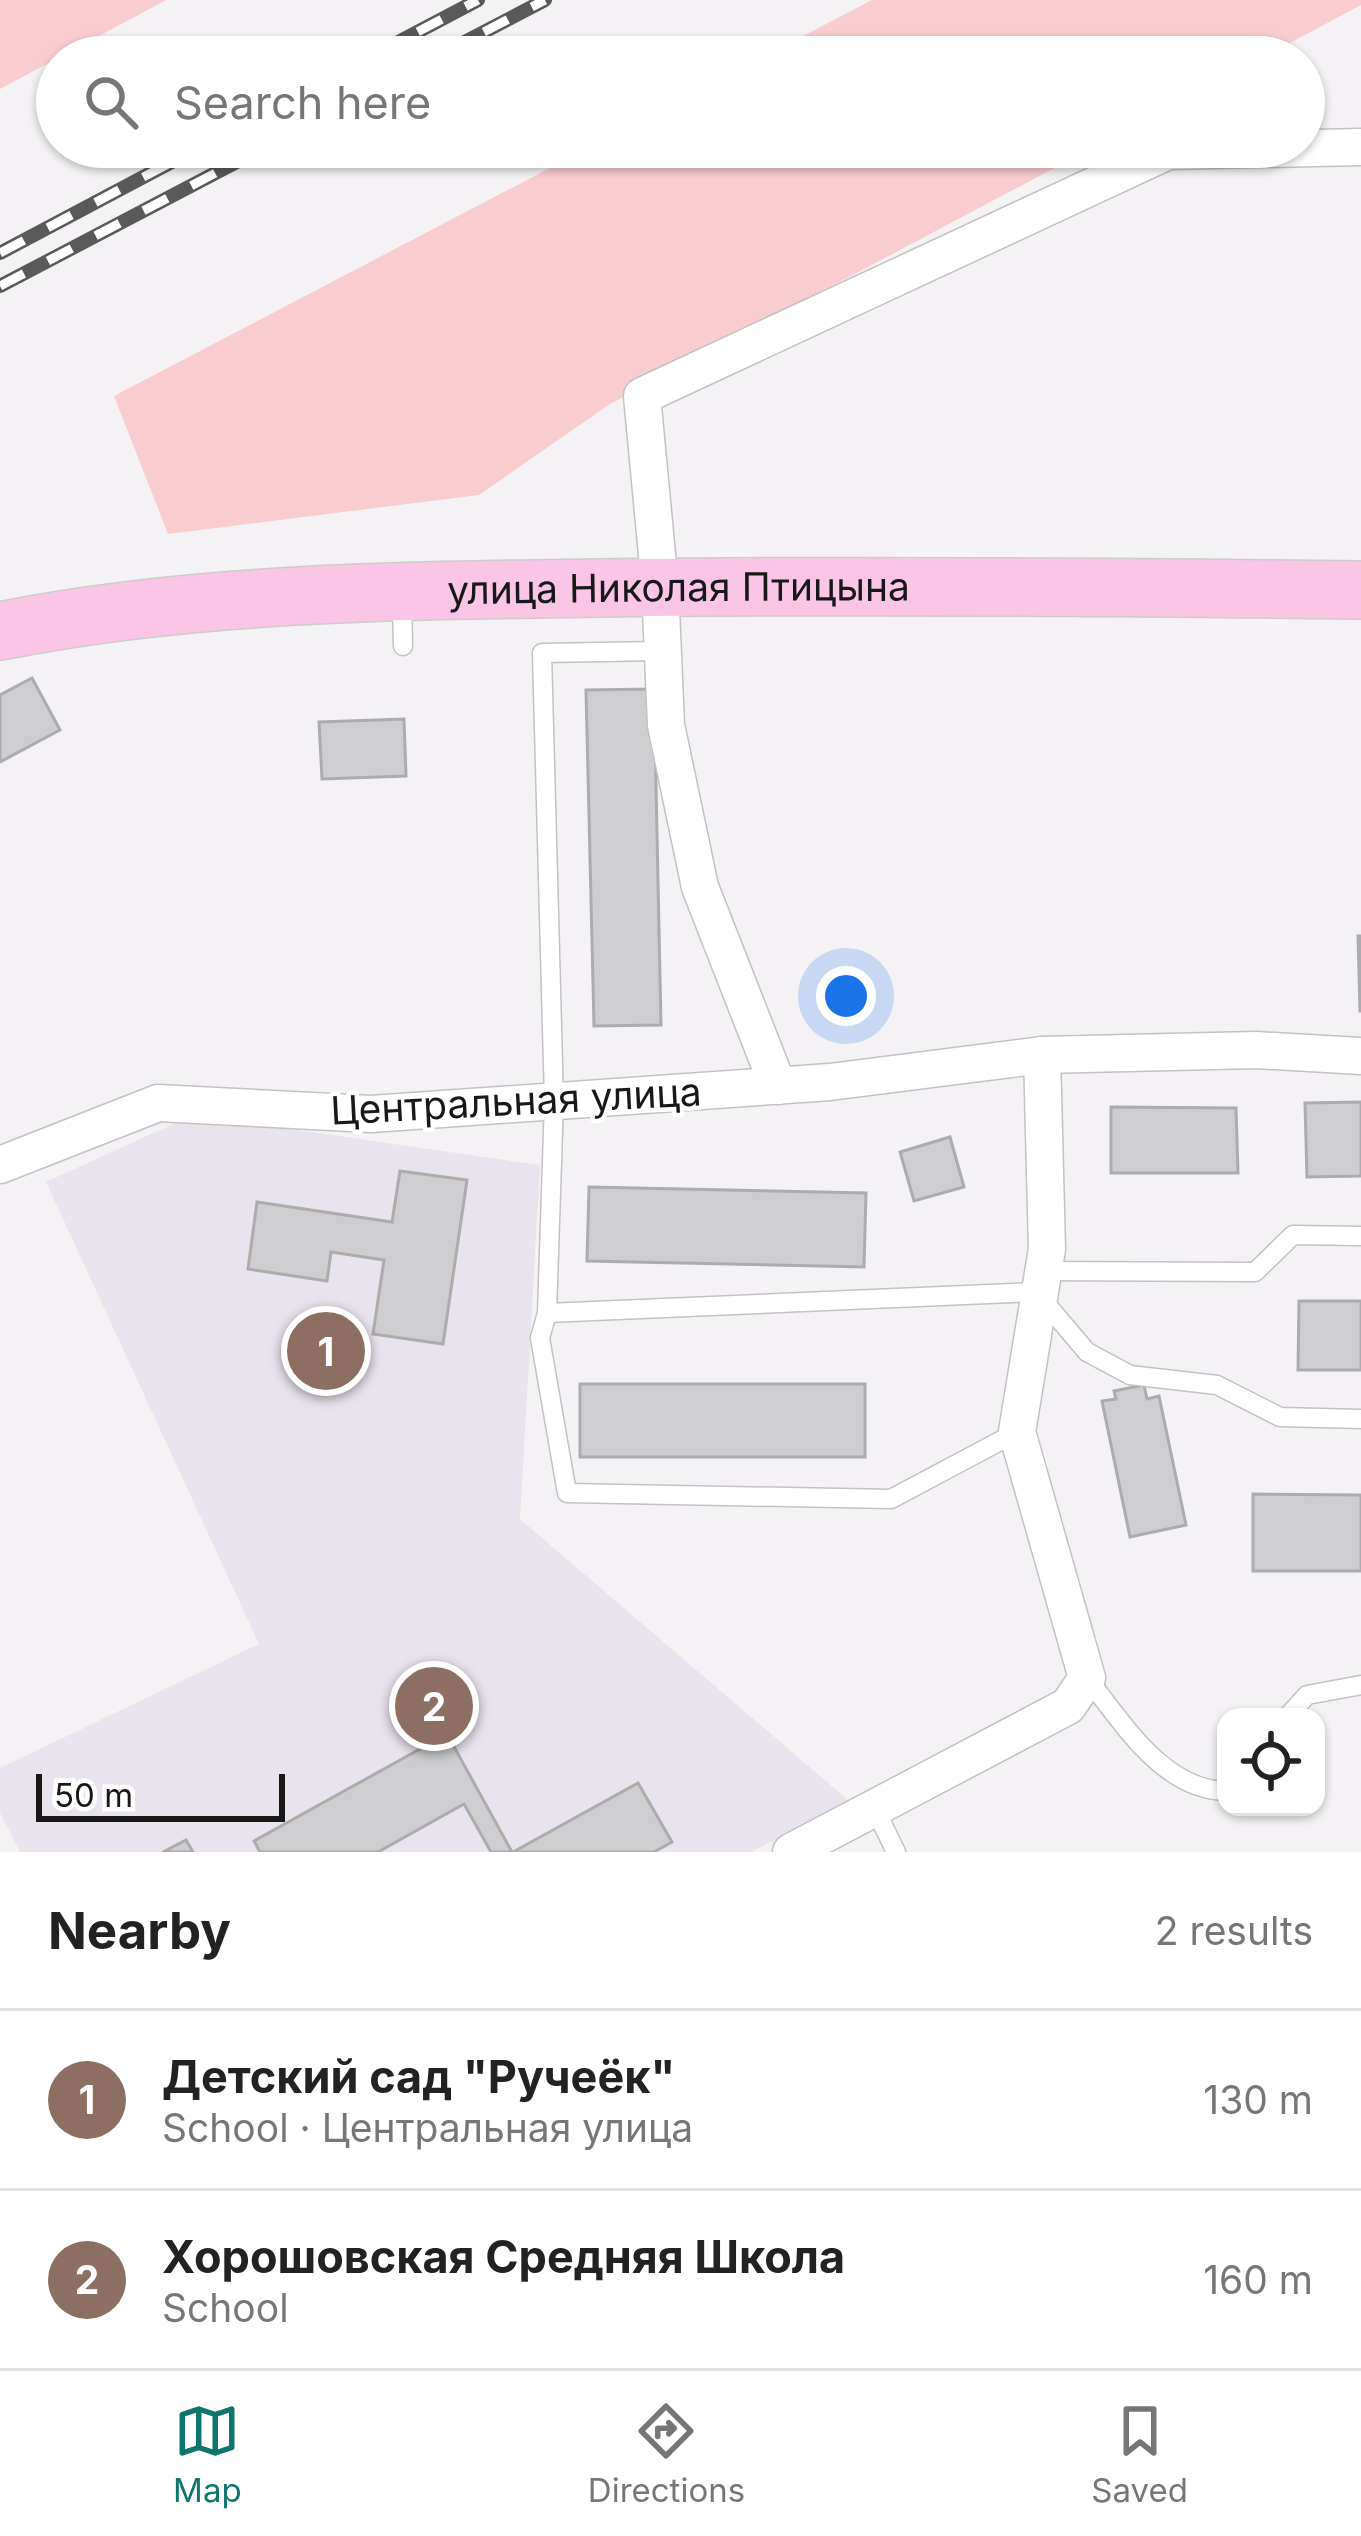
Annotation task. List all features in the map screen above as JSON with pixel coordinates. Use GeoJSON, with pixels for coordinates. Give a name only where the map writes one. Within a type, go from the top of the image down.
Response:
{"type":"FeatureCollection","features":[{"type":"Feature","properties":{"kind":"main road","name":"улица Николая Птицына"},"geometry":{"type":"LineString","coordinates":[[0,631],[173,605],[403,619],[660,586],[1361,590]]}},
{"type":"Feature","properties":{"kind":"street"},"geometry":{"type":"LineString","coordinates":[[1325,148],[1361,147]]}},
{"type":"Feature","properties":{"kind":"street"},"geometry":{"type":"LineString","coordinates":[[778,1086],[700,887],[666,725],[660,586],[642,396],[1132,168]]}},
{"type":"Feature","properties":{"kind":"street","name":"Центральная улица"},"geometry":{"type":"LineString","coordinates":[[0,1166],[158,1103],[371,1114],[778,1086],[1042,1055],[1256,1050],[1361,1056]]}},
{"type":"Feature","properties":{"kind":"street"},"geometry":{"type":"LineString","coordinates":[[791,1852],[1068,1706],[1087,1678],[1018,1432],[1047,1249],[1042,1055]]}},
{"type":"Feature","properties":{"kind":"lane"},"geometry":{"type":"LineString","coordinates":[[661,651],[542,653],[554,1102],[547,1313],[540,1338],[567,1493],[891,1499],[1018,1432]]}},
{"type":"Feature","properties":{"kind":"lane"},"geometry":{"type":"LineString","coordinates":[[547,1313],[1255,1272],[1293,1235],[1361,1235]]}},
{"type":"Feature","properties":{"kind":"lane"},"geometry":{"type":"LineString","coordinates":[[1039,1282],[1088,1352],[1130,1375],[1217,1385],[1280,1417],[1361,1419]]}},
{"type":"Feature","properties":{"kind":"lane"},"geometry":{"type":"LineString","coordinates":[[1087,1678],[1147,1753],[1201,1790],[1217,1791]]}},
{"type":"Feature","properties":{"kind":"lane"},"geometry":{"type":"LineString","coordinates":[[1295,1708],[1307,1695],[1361,1685]]}},
{"type":"Feature","properties":{"kind":"lane"},"geometry":{"type":"LineString","coordinates":[[874,1809],[896,1852]]}},
{"type":"Feature","properties":{"kind":"shaded area"},"geometry":{"type":"Polygon","coordinates":[[[0,0],[166,0],[99,36],[36,36],[36,70],[0,89],[0,0]]]}},
{"type":"Feature","properties":{"kind":"shaded area"},"geometry":{"type":"Polygon","coordinates":[[[872,0],[1361,0],[1361,5],[1303,36],[803,36],[872,0]]]}},
{"type":"Feature","properties":{"kind":"shaded area"},"geometry":{"type":"Polygon","coordinates":[[[550,168],[1054,168],[610,404],[479,495],[168,534],[114,396],[550,168]]]}},
{"type":"Feature","properties":{"kind":"shaded area"},"geometry":{"type":"Polygon","coordinates":[[[193,1115],[540,1165],[520,1519],[848,1800],[752,1852],[20,1852],[0,1813],[0,1768],[259,1644],[46,1182],[193,1115]]]}},
{"type":"Feature","properties":{"kind":"building"},"geometry":{"type":"Polygon","coordinates":[[[32,678],[60,730],[0,762],[0,695],[32,678]]]}},
{"type":"Feature","properties":{"kind":"building"},"geometry":{"type":"Polygon","coordinates":[[[654,689],[661,1025],[594,1026],[586,690],[654,689]]]}},
{"type":"Feature","properties":{"kind":"building"},"geometry":{"type":"Polygon","coordinates":[[[404,719],[406,776],[322,779],[319,722],[404,719]]]}},
{"type":"Feature","properties":{"kind":"building"},"geometry":{"type":"Polygon","coordinates":[[[1361,936],[1361,1011],[1360,1011],[1361,936]]]}},
{"type":"Feature","properties":{"kind":"building"},"geometry":{"type":"Polygon","coordinates":[[[1361,1102],[1361,1176],[1307,1177],[1305,1103],[1361,1102]]]}},
{"type":"Feature","properties":{"kind":"building"},"geometry":{"type":"Polygon","coordinates":[[[1111,1107],[1236,1108],[1238,1173],[1111,1173],[1111,1107]]]}},
{"type":"Feature","properties":{"kind":"building"},"geometry":{"type":"Polygon","coordinates":[[[950,1137],[964,1187],[914,1201],[900,1152],[950,1137]]]}},
{"type":"Feature","properties":{"kind":"building"},"geometry":{"type":"Polygon","coordinates":[[[400,1171],[467,1180],[443,1344],[373,1334],[384,1260],[331,1252],[327,1281],[248,1269],[257,1202],[392,1222],[400,1171]]]}},
{"type":"Feature","properties":{"kind":"building"},"geometry":{"type":"Polygon","coordinates":[[[589,1187],[866,1193],[864,1267],[587,1261],[589,1187]]]}},
{"type":"Feature","properties":{"kind":"building"},"geometry":{"type":"Polygon","coordinates":[[[1299,1301],[1361,1301],[1361,1370],[1298,1370],[1299,1301]]]}},
{"type":"Feature","properties":{"kind":"building"},"geometry":{"type":"Polygon","coordinates":[[[580,1384],[865,1384],[865,1457],[580,1457],[580,1384]]]}},
{"type":"Feature","properties":{"kind":"building"},"geometry":{"type":"Polygon","coordinates":[[[1144,1385],[1147,1399],[1159,1396],[1186,1525],[1130,1537],[1102,1401],[1116,1399],[1114,1391],[1144,1385]]]}},
{"type":"Feature","properties":{"kind":"building"},"geometry":{"type":"Polygon","coordinates":[[[1253,1494],[1361,1495],[1361,1571],[1253,1571],[1253,1494]]]}},
{"type":"Feature","properties":{"kind":"building"},"geometry":{"type":"Polygon","coordinates":[[[447,1734],[512,1852],[491,1852],[464,1804],[378,1852],[260,1852],[254,1841],[447,1734]]]}},
{"type":"Feature","properties":{"kind":"building"},"geometry":{"type":"Polygon","coordinates":[[[638,1783],[672,1842],[654,1852],[513,1852],[638,1783]]]}},
{"type":"Feature","properties":{"kind":"building"},"geometry":{"type":"Polygon","coordinates":[[[186,1840],[193,1852],[163,1852],[186,1840]]]}},
{"type":"Feature","properties":{"kind":"railway"},"geometry":{"type":"LineString","coordinates":[[410,36],[478,0]]}},
{"type":"Feature","properties":{"kind":"railway"},"geometry":{"type":"LineString","coordinates":[[476,36],[545,0]]}},
{"type":"Feature","properties":{"kind":"railway"},"geometry":{"type":"LineString","coordinates":[[0,253],[160,168]]}},
{"type":"Feature","properties":{"kind":"railway"},"geometry":{"type":"LineString","coordinates":[[0,286],[225,168]]}},
{"type":"Feature","properties":{"kind":"place","name":"Детский сад \"Ручеёк\""},"geometry":{"type":"Point","coordinates":[326,1351]}},
{"type":"Feature","properties":{"kind":"place","name":"Хорошовская Средняя Школа"},"geometry":{"type":"Point","coordinates":[434,1706]}}]}
